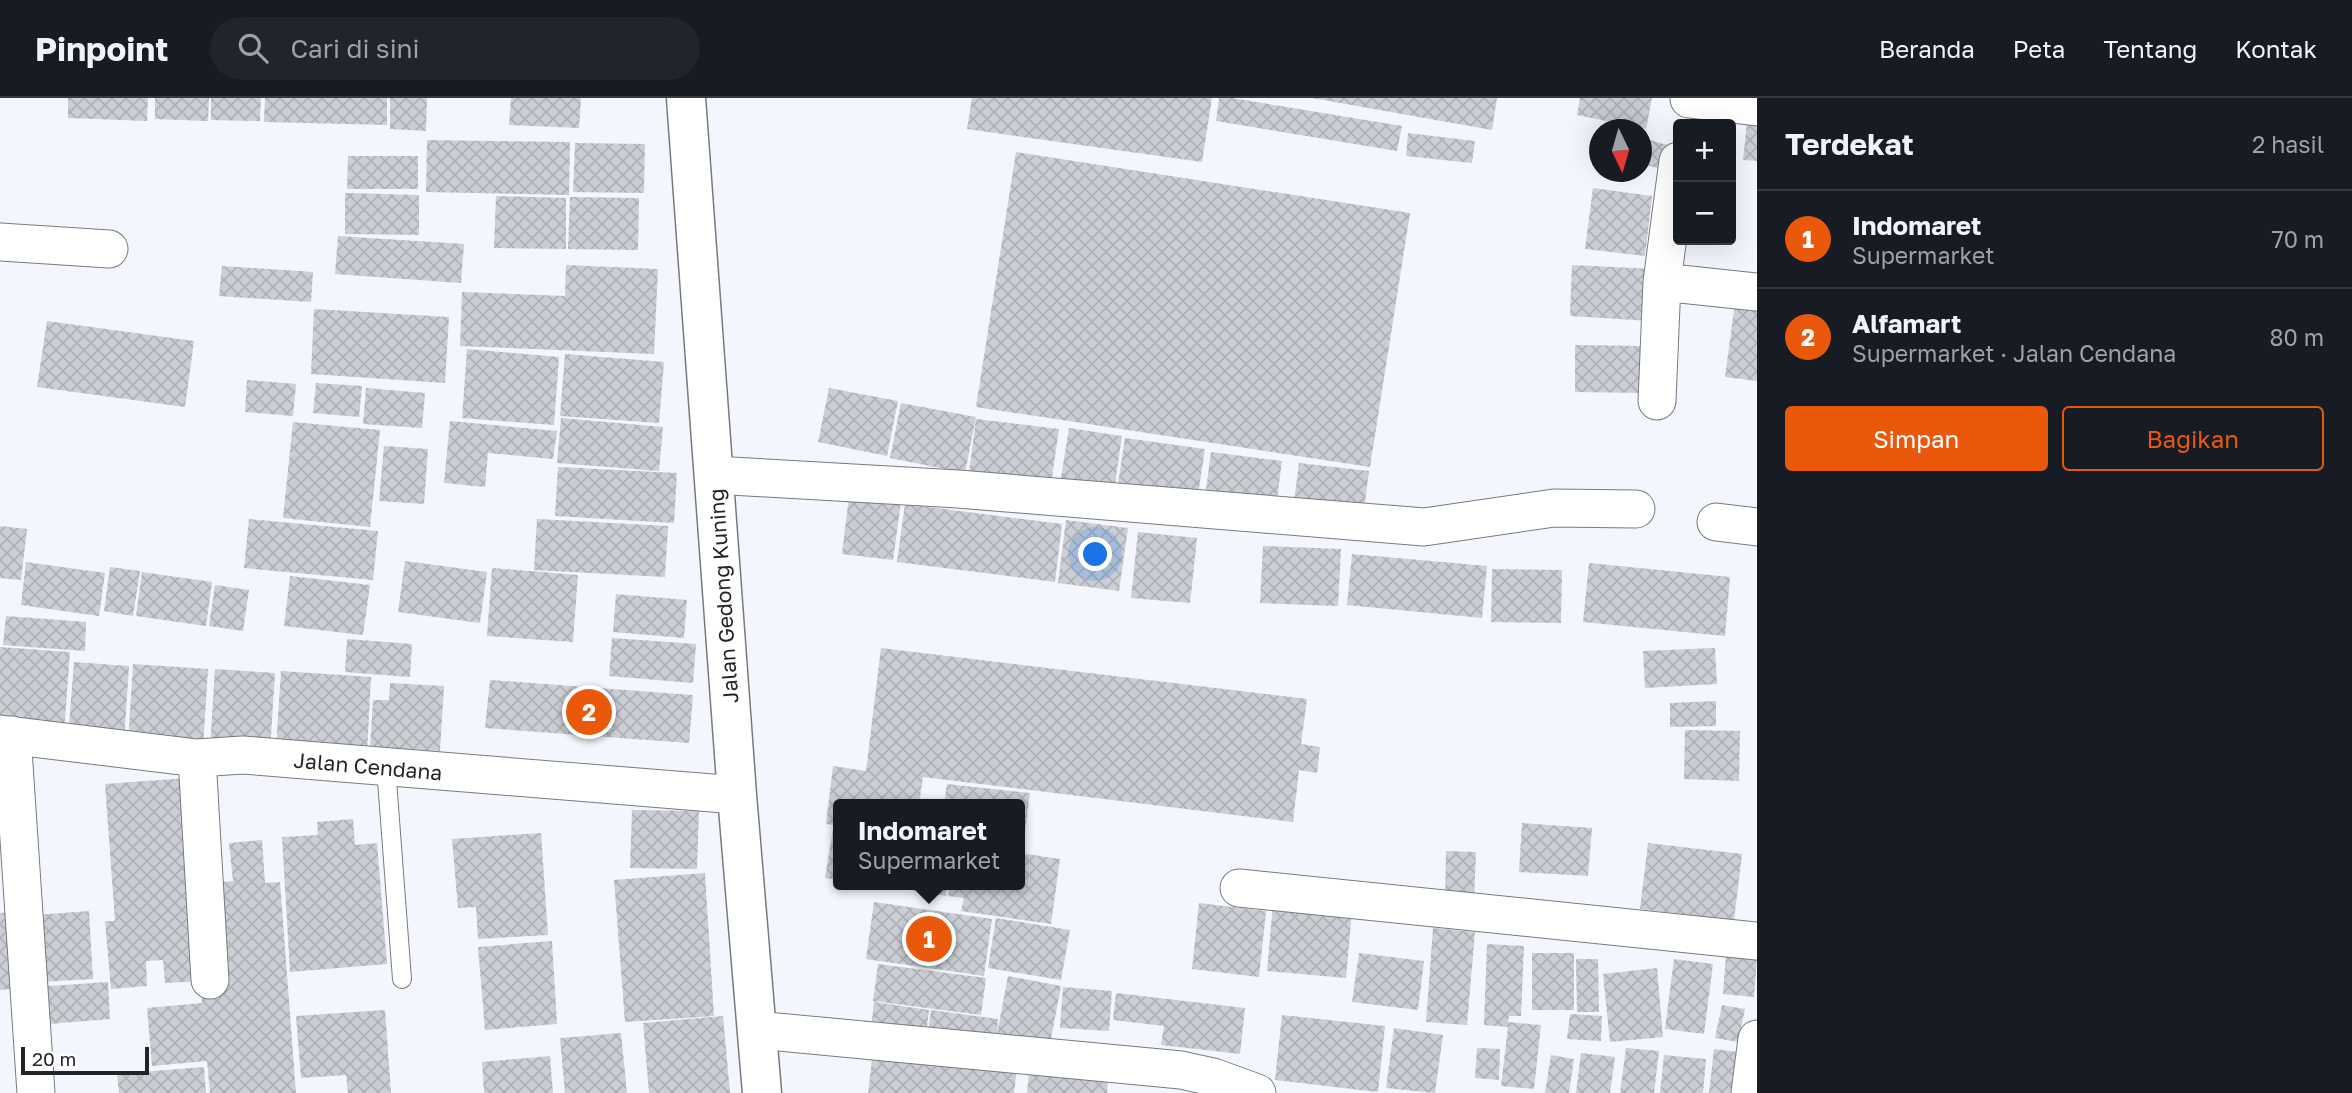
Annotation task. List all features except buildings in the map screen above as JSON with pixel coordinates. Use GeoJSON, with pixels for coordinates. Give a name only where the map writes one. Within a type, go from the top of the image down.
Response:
{"type":"FeatureCollection","features":[{"type":"Feature","properties":{"kind":"main road","name":"Jalan Gedong Kuning"},"geometry":{"type":"LineString","coordinates":[[686,98],[737,795],[762,1093]]}},
{"type":"Feature","properties":{"kind":"street"},"geometry":{"type":"LineString","coordinates":[[1687,107],[1757,107]]}},
{"type":"Feature","properties":{"kind":"street"},"geometry":{"type":"LineString","coordinates":[[1657,401],[1662,282],[1675,182]]}},
{"type":"Feature","properties":{"kind":"street"},"geometry":{"type":"LineString","coordinates":[[0,242],[109,249]]}},
{"type":"Feature","properties":{"kind":"street"},"geometry":{"type":"LineString","coordinates":[[1662,282],[1757,292]]}},
{"type":"Feature","properties":{"kind":"street"},"geometry":{"type":"LineString","coordinates":[[714,475],[958,489],[1424,527],[1555,508],[1636,509]]}},
{"type":"Feature","properties":{"kind":"street"},"geometry":{"type":"LineString","coordinates":[[1716,522],[1757,527]]}},
{"type":"Feature","properties":{"kind":"street"},"geometry":{"type":"LineString","coordinates":[[6,734],[36,1093]]}},
{"type":"Feature","properties":{"kind":"street","name":"Jalan Cendana"},"geometry":{"type":"LineString","coordinates":[[6,734],[197,758],[243,755],[737,795]]}},
{"type":"Feature","properties":{"kind":"street"},"geometry":{"type":"LineString","coordinates":[[197,758],[210,980]]}},
{"type":"Feature","properties":{"kind":"street"},"geometry":{"type":"LineString","coordinates":[[1239,888],[1757,941]]}},
{"type":"Feature","properties":{"kind":"street"},"geometry":{"type":"LineString","coordinates":[[757,1030],[1181,1070],[1213,1077],[1257,1093]]}},
{"type":"Feature","properties":{"kind":"street"},"geometry":{"type":"LineString","coordinates":[[1750,1093],[1757,1039]]}},
{"type":"Feature","properties":{"kind":"lane"},"geometry":{"type":"LineString","coordinates":[[386,767],[402,979]]}},
{"type":"Feature","properties":{"kind":"place","name":"Alfamart"},"geometry":{"type":"Point","coordinates":[589,712]}},
{"type":"Feature","properties":{"kind":"place","name":"Indomaret"},"geometry":{"type":"Point","coordinates":[929,939]}}]}
